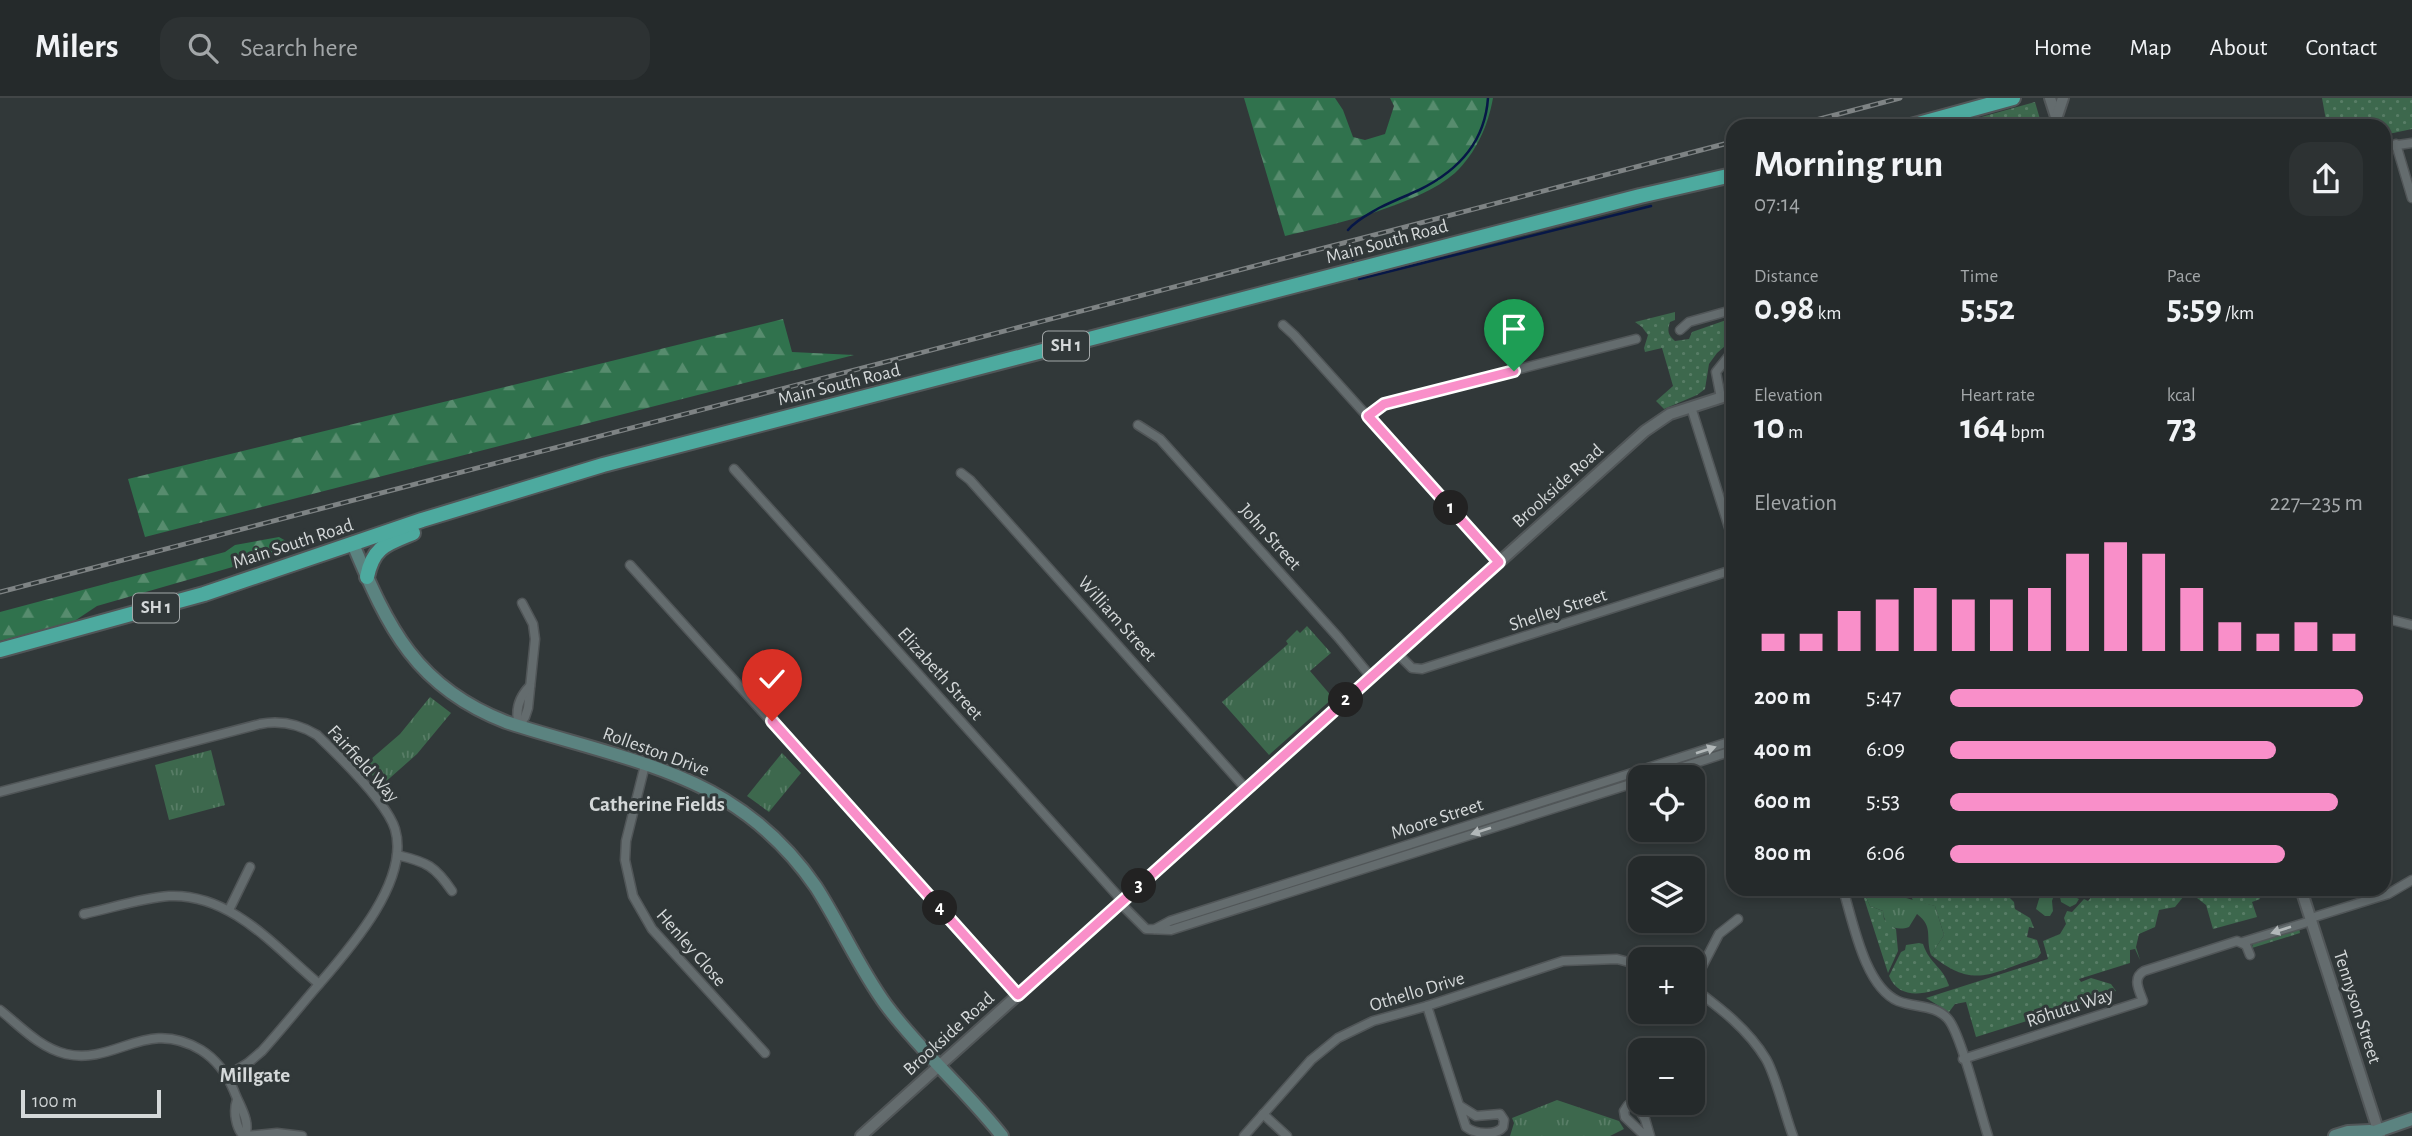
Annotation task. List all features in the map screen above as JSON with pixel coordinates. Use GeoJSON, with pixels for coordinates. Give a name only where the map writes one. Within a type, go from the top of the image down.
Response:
{"type":"FeatureCollection","features":[{"type":"Feature","properties":{"kind":"highway"},"geometry":{"type":"LineString","coordinates":[[1954,119],[2013,98]]}},
{"type":"Feature","properties":{"kind":"highway","name":"Main South Road"},"geometry":{"type":"LineString","coordinates":[[1694,182],[1726,171]]}},
{"type":"Feature","properties":{"kind":"highway","name":"Main South Road"},"geometry":{"type":"LineString","coordinates":[[0,650],[162,606],[493,497],[629,459],[1694,182],[1726,176]]}},
{"type":"Feature","properties":{"kind":"highway"},"geometry":{"type":"LineString","coordinates":[[367,578],[372,558],[384,545],[481,507],[493,497]]}},
{"type":"Feature","properties":{"kind":"main road","name":"Rolleston Drive"},"geometry":{"type":"LineString","coordinates":[[354,544],[393,631],[429,674],[470,705],[519,726],[645,765],[690,782],[716,794],[750,817],[781,845],[815,887],[879,995],[906,1030],[1002,1136]]}},
{"type":"Feature","properties":{"kind":"main road"},"geometry":{"type":"LineString","coordinates":[[2363,1136],[2379,1133],[2412,1119]]}},
{"type":"Feature","properties":{"kind":"main road"},"geometry":{"type":"LineString","coordinates":[[2335,1136],[2348,1132],[2379,1133]]}},
{"type":"Feature","properties":{"kind":"street"},"geometry":{"type":"LineString","coordinates":[[2050,98],[2057,119]]}},
{"type":"Feature","properties":{"kind":"street"},"geometry":{"type":"LineString","coordinates":[[2059,119],[2063,98]]}},
{"type":"Feature","properties":{"kind":"street"},"geometry":{"type":"LineString","coordinates":[[2391,146],[2412,143]]}},
{"type":"Feature","properties":{"kind":"street"},"geometry":{"type":"LineString","coordinates":[[2396,144],[2412,198]]}},
{"type":"Feature","properties":{"kind":"street"},"geometry":{"type":"LineString","coordinates":[[1680,330],[1689,322],[1726,312]]}},
{"type":"Feature","properties":{"kind":"street"},"geometry":{"type":"LineString","coordinates":[[1283,325],[1499,562]]}},
{"type":"Feature","properties":{"kind":"street"},"geometry":{"type":"LineString","coordinates":[[1368,416],[1384,404],[1636,339]]}},
{"type":"Feature","properties":{"kind":"street"},"geometry":{"type":"LineString","coordinates":[[1721,397],[1716,373],[1726,358]]}},
{"type":"Feature","properties":{"kind":"street","name":"Brookside Road"},"geometry":{"type":"LineString","coordinates":[[861,1136],[1650,427],[1670,414],[1726,396]]}},
{"type":"Feature","properties":{"kind":"street"},"geometry":{"type":"LineString","coordinates":[[1691,407],[1726,518]]}},
{"type":"Feature","properties":{"kind":"street","name":"John Street"},"geometry":{"type":"LineString","coordinates":[[1139,425],[1160,439],[1371,677]]}},
{"type":"Feature","properties":{"kind":"street","name":"Elizabeth Street"},"geometry":{"type":"LineString","coordinates":[[734,469],[1121,902]]}},
{"type":"Feature","properties":{"kind":"street","name":"William Street"},"geometry":{"type":"LineString","coordinates":[[961,472],[1247,790]]}},
{"type":"Feature","properties":{"kind":"street"},"geometry":{"type":"LineString","coordinates":[[629,565],[1018,995]]}},
{"type":"Feature","properties":{"kind":"street","name":"Shelley Street"},"geometry":{"type":"LineString","coordinates":[[1398,654],[1412,668],[1422,669],[1726,572]]}},
{"type":"Feature","properties":{"kind":"street"},"geometry":{"type":"LineString","coordinates":[[519,726],[528,708],[535,639],[533,624],[522,603]]}},
{"type":"Feature","properties":{"kind":"street"},"geometry":{"type":"LineString","coordinates":[[2391,620],[2412,625]]}},
{"type":"Feature","properties":{"kind":"street","name":"Fairfield Way"},"geometry":{"type":"LineString","coordinates":[[0,792],[260,724],[284,722],[317,735],[366,787],[393,822],[398,843],[387,887],[368,923],[351,947],[258,1055],[227,1076]]}},
{"type":"Feature","properties":{"kind":"street","name":"Moore Street"},"geometry":{"type":"LineString","coordinates":[[1153,931],[1170,921],[1726,743]]}},
{"type":"Feature","properties":{"kind":"street"},"geometry":{"type":"LineString","coordinates":[[1689,765],[1726,753]]}},
{"type":"Feature","properties":{"kind":"street","name":"Henley Close"},"geometry":{"type":"LineString","coordinates":[[645,765],[626,841],[625,860],[633,896],[652,929],[765,1053]]}},
{"type":"Feature","properties":{"kind":"street","name":"Moore Street"},"geometry":{"type":"LineString","coordinates":[[1153,931],[1171,930],[1628,785]]}},
{"type":"Feature","properties":{"kind":"street"},"geometry":{"type":"LineString","coordinates":[[397,855],[426,863],[435,869],[452,891]]}},
{"type":"Feature","properties":{"kind":"street"},"geometry":{"type":"LineString","coordinates":[[229,910],[250,867]]}},
{"type":"Feature","properties":{"kind":"street","name":"Rōhutu Way"},"geometry":{"type":"LineString","coordinates":[[2391,892],[2412,880]]}},
{"type":"Feature","properties":{"kind":"street"},"geometry":{"type":"LineString","coordinates":[[84,914],[168,896],[197,898],[229,910],[319,984]]}},
{"type":"Feature","properties":{"kind":"street"},"geometry":{"type":"LineString","coordinates":[[1845,896],[1872,977],[1883,991],[1897,1001],[1934,1010],[1946,1017],[1954,1029],[1988,1136]]}},
{"type":"Feature","properties":{"kind":"street","name":"Tennyson Street"},"geometry":{"type":"LineString","coordinates":[[2303,896],[2379,1133]]}},
{"type":"Feature","properties":{"kind":"street","name":"Rōhutu Way"},"geometry":{"type":"LineString","coordinates":[[1964,1059],[2146,1000],[2137,983],[2141,972],[2382,896]]}},
{"type":"Feature","properties":{"kind":"street"},"geometry":{"type":"LineString","coordinates":[[1121,902],[1143,928],[1153,931]]}},
{"type":"Feature","properties":{"kind":"street"},"geometry":{"type":"LineString","coordinates":[[1705,961],[1719,934],[1738,919]]}},
{"type":"Feature","properties":{"kind":"street"},"geometry":{"type":"LineString","coordinates":[[2243,941],[2250,955]]}},
{"type":"Feature","properties":{"kind":"street","name":"Othello Drive"},"geometry":{"type":"LineString","coordinates":[[1244,1136],[1311,1060],[1338,1038],[1373,1020],[1427,1006],[1563,961],[1617,959],[1628,962]]}},
{"type":"Feature","properties":{"kind":"street"},"geometry":{"type":"LineString","coordinates":[[1705,997],[1729,1015],[1767,1060],[1793,1136]]}},
{"type":"Feature","properties":{"kind":"street"},"geometry":{"type":"LineString","coordinates":[[1427,1006],[1465,1125],[1470,1130],[1496,1132],[1503,1127],[1504,1120],[1500,1114],[1476,1116],[1460,1106]]}},
{"type":"Feature","properties":{"kind":"street"},"geometry":{"type":"LineString","coordinates":[[0,1010],[46,1046],[66,1054],[90,1056],[142,1039],[167,1038],[182,1041],[206,1053],[227,1076],[237,1100],[234,1107],[240,1132],[245,1136],[277,1133],[302,1136]]}},
{"type":"Feature","properties":{"kind":"street"},"geometry":{"type":"LineString","coordinates":[[1645,1136],[1625,1117],[1624,1111],[1628,1105],[1638,1108],[1645,1119],[1650,1136]]}},
{"type":"Feature","properties":{"kind":"street"},"geometry":{"type":"LineString","coordinates":[[1263,1114],[1287,1136]]}},
{"type":"Feature","properties":{"kind":"green space"},"geometry":{"type":"Polygon","coordinates":[[[1244,98],[1335,98],[1343,110],[1353,137],[1365,140],[1385,134],[1394,106],[1390,98],[1493,98],[1488,119],[1475,148],[1455,173],[1439,184],[1398,204],[1285,236],[1244,98]]]}},
{"type":"Feature","properties":{"kind":"green space"},"geometry":{"type":"Polygon","coordinates":[[[2322,98],[2412,98],[2412,129],[2391,134],[2391,119],[2326,119],[2322,98]]]}},
{"type":"Feature","properties":{"kind":"green space"},"geometry":{"type":"Polygon","coordinates":[[[2035,102],[2040,119],[1974,119],[2035,102]]]}},
{"type":"Feature","properties":{"kind":"green space"},"geometry":{"type":"Polygon","coordinates":[[[1675,312],[1675,320],[1670,322],[1668,330],[1675,341],[1689,339],[1692,332],[1726,320],[1726,345],[1709,364],[1705,389],[1664,409],[1656,401],[1673,386],[1662,348],[1645,352],[1648,335],[1635,322],[1675,312]]]}},
{"type":"Feature","properties":{"kind":"green space"},"geometry":{"type":"Polygon","coordinates":[[[783,319],[792,352],[854,355],[145,537],[128,479],[783,319]]]}},
{"type":"Feature","properties":{"kind":"green space"},"geometry":{"type":"Polygon","coordinates":[[[279,537],[293,545],[250,562],[97,606],[73,622],[0,641],[0,612],[225,552],[235,545],[279,537]]]}},
{"type":"Feature","properties":{"kind":"green space"},"geometry":{"type":"Polygon","coordinates":[[[1307,626],[1331,653],[1310,671],[1333,698],[1269,755],[1222,702],[1288,644],[1286,641],[1297,630],[1300,633],[1307,626]]]}},
{"type":"Feature","properties":{"kind":"green space"},"geometry":{"type":"Polygon","coordinates":[[[430,697],[451,713],[417,754],[382,785],[363,766],[400,734],[430,697]]]}},
{"type":"Feature","properties":{"kind":"green space"},"geometry":{"type":"Polygon","coordinates":[[[211,750],[225,805],[169,820],[155,765],[211,750]]]}},
{"type":"Feature","properties":{"kind":"green space"},"geometry":{"type":"Polygon","coordinates":[[[782,753],[801,773],[769,812],[747,796],[782,753]]]}},
{"type":"Feature","properties":{"kind":"green space"},"geometry":{"type":"Polygon","coordinates":[[[1863,896],[1870,906],[1883,911],[1884,919],[1896,929],[1898,951],[1888,973],[1863,896]]]}},
{"type":"Feature","properties":{"kind":"green space"},"geometry":{"type":"Polygon","coordinates":[[[1865,896],[1899,896],[1935,906],[1944,935],[1931,955],[1926,923],[1917,914],[1909,927],[1899,929],[1888,924],[1883,911],[1870,906],[1865,896]]]}},
{"type":"Feature","properties":{"kind":"green space"},"geometry":{"type":"Polygon","coordinates":[[[1911,896],[2008,896],[2014,902],[2015,909],[2030,918],[2034,928],[2029,927],[2027,937],[2037,940],[2041,953],[2037,958],[1994,973],[1971,975],[1959,972],[1931,955],[1944,935],[1935,906],[1913,901],[1911,896]]]}},
{"type":"Feature","properties":{"kind":"green space"},"geometry":{"type":"Polygon","coordinates":[[[2040,896],[2054,896],[2050,916],[2045,916],[2036,909],[2040,896]]]}},
{"type":"Feature","properties":{"kind":"green space"},"geometry":{"type":"Polygon","coordinates":[[[2073,896],[2079,899],[2070,907],[2061,902],[2060,897],[2073,896]]]}},
{"type":"Feature","properties":{"kind":"green space"},"geometry":{"type":"Polygon","coordinates":[[[2092,896],[2184,896],[2175,907],[2159,910],[2155,927],[2139,934],[2136,947],[2140,960],[2135,949],[2130,950],[2130,963],[2079,979],[2081,982],[2091,978],[2111,984],[2116,991],[1976,1037],[1966,1002],[1955,1004],[1949,1012],[1926,998],[2048,959],[2043,941],[2060,934],[2066,924],[2064,918],[2067,911],[2072,912],[2084,899],[2088,901],[2092,896]]]}},
{"type":"Feature","properties":{"kind":"green space"},"geometry":{"type":"Polygon","coordinates":[[[2194,896],[2259,896],[2260,899],[2252,902],[2257,917],[2213,929],[2206,905],[2194,896]]]}},
{"type":"Feature","properties":{"kind":"green space"},"geometry":{"type":"Polygon","coordinates":[[[2299,927],[2300,933],[2252,948],[2253,942],[2299,927]]]}},
{"type":"Feature","properties":{"kind":"green space"},"geometry":{"type":"Polygon","coordinates":[[[1923,944],[1949,986],[1915,993],[1900,990],[1894,984],[1889,976],[1901,952],[1906,945],[1923,944]]]}},
{"type":"Feature","properties":{"kind":"green space"},"geometry":{"type":"Polygon","coordinates":[[[1557,1100],[1619,1121],[1624,1129],[1610,1136],[1510,1136],[1514,1123],[1512,1118],[1557,1100]]]}},
{"type":"Feature","properties":{"kind":"waterway"},"geometry":{"type":"LineString","coordinates":[[1348,230],[1379,208],[1433,182],[1457,164],[1475,141],[1486,114],[1488,98]]}},
{"type":"Feature","properties":{"kind":"waterway"},"geometry":{"type":"LineString","coordinates":[[1359,279],[1651,206]]}},
{"type":"Feature","properties":{"kind":"waterway"},"geometry":{"type":"LineString","coordinates":[[1351,247],[1353,260]]}},
{"type":"Feature","properties":{"kind":"railway"},"geometry":{"type":"LineString","coordinates":[[1820,119],[1900,98]]}},
{"type":"Feature","properties":{"kind":"railway"},"geometry":{"type":"LineString","coordinates":[[0,592],[1726,144]]}},
{"type":"Feature","properties":{"kind":"district","name":"Catherine Fields"},"geometry":{"type":"Point","coordinates":[657,804]}},
{"type":"Feature","properties":{"kind":"district","name":"Millgate"},"geometry":{"type":"Point","coordinates":[255,1075]}},
{"type":"Feature","properties":{"kind":"route"},"geometry":{"type":"LineString","coordinates":[[772,721],[1018,995],[1499,562],[1368,416],[1384,404],[1514,371]]}}]}
